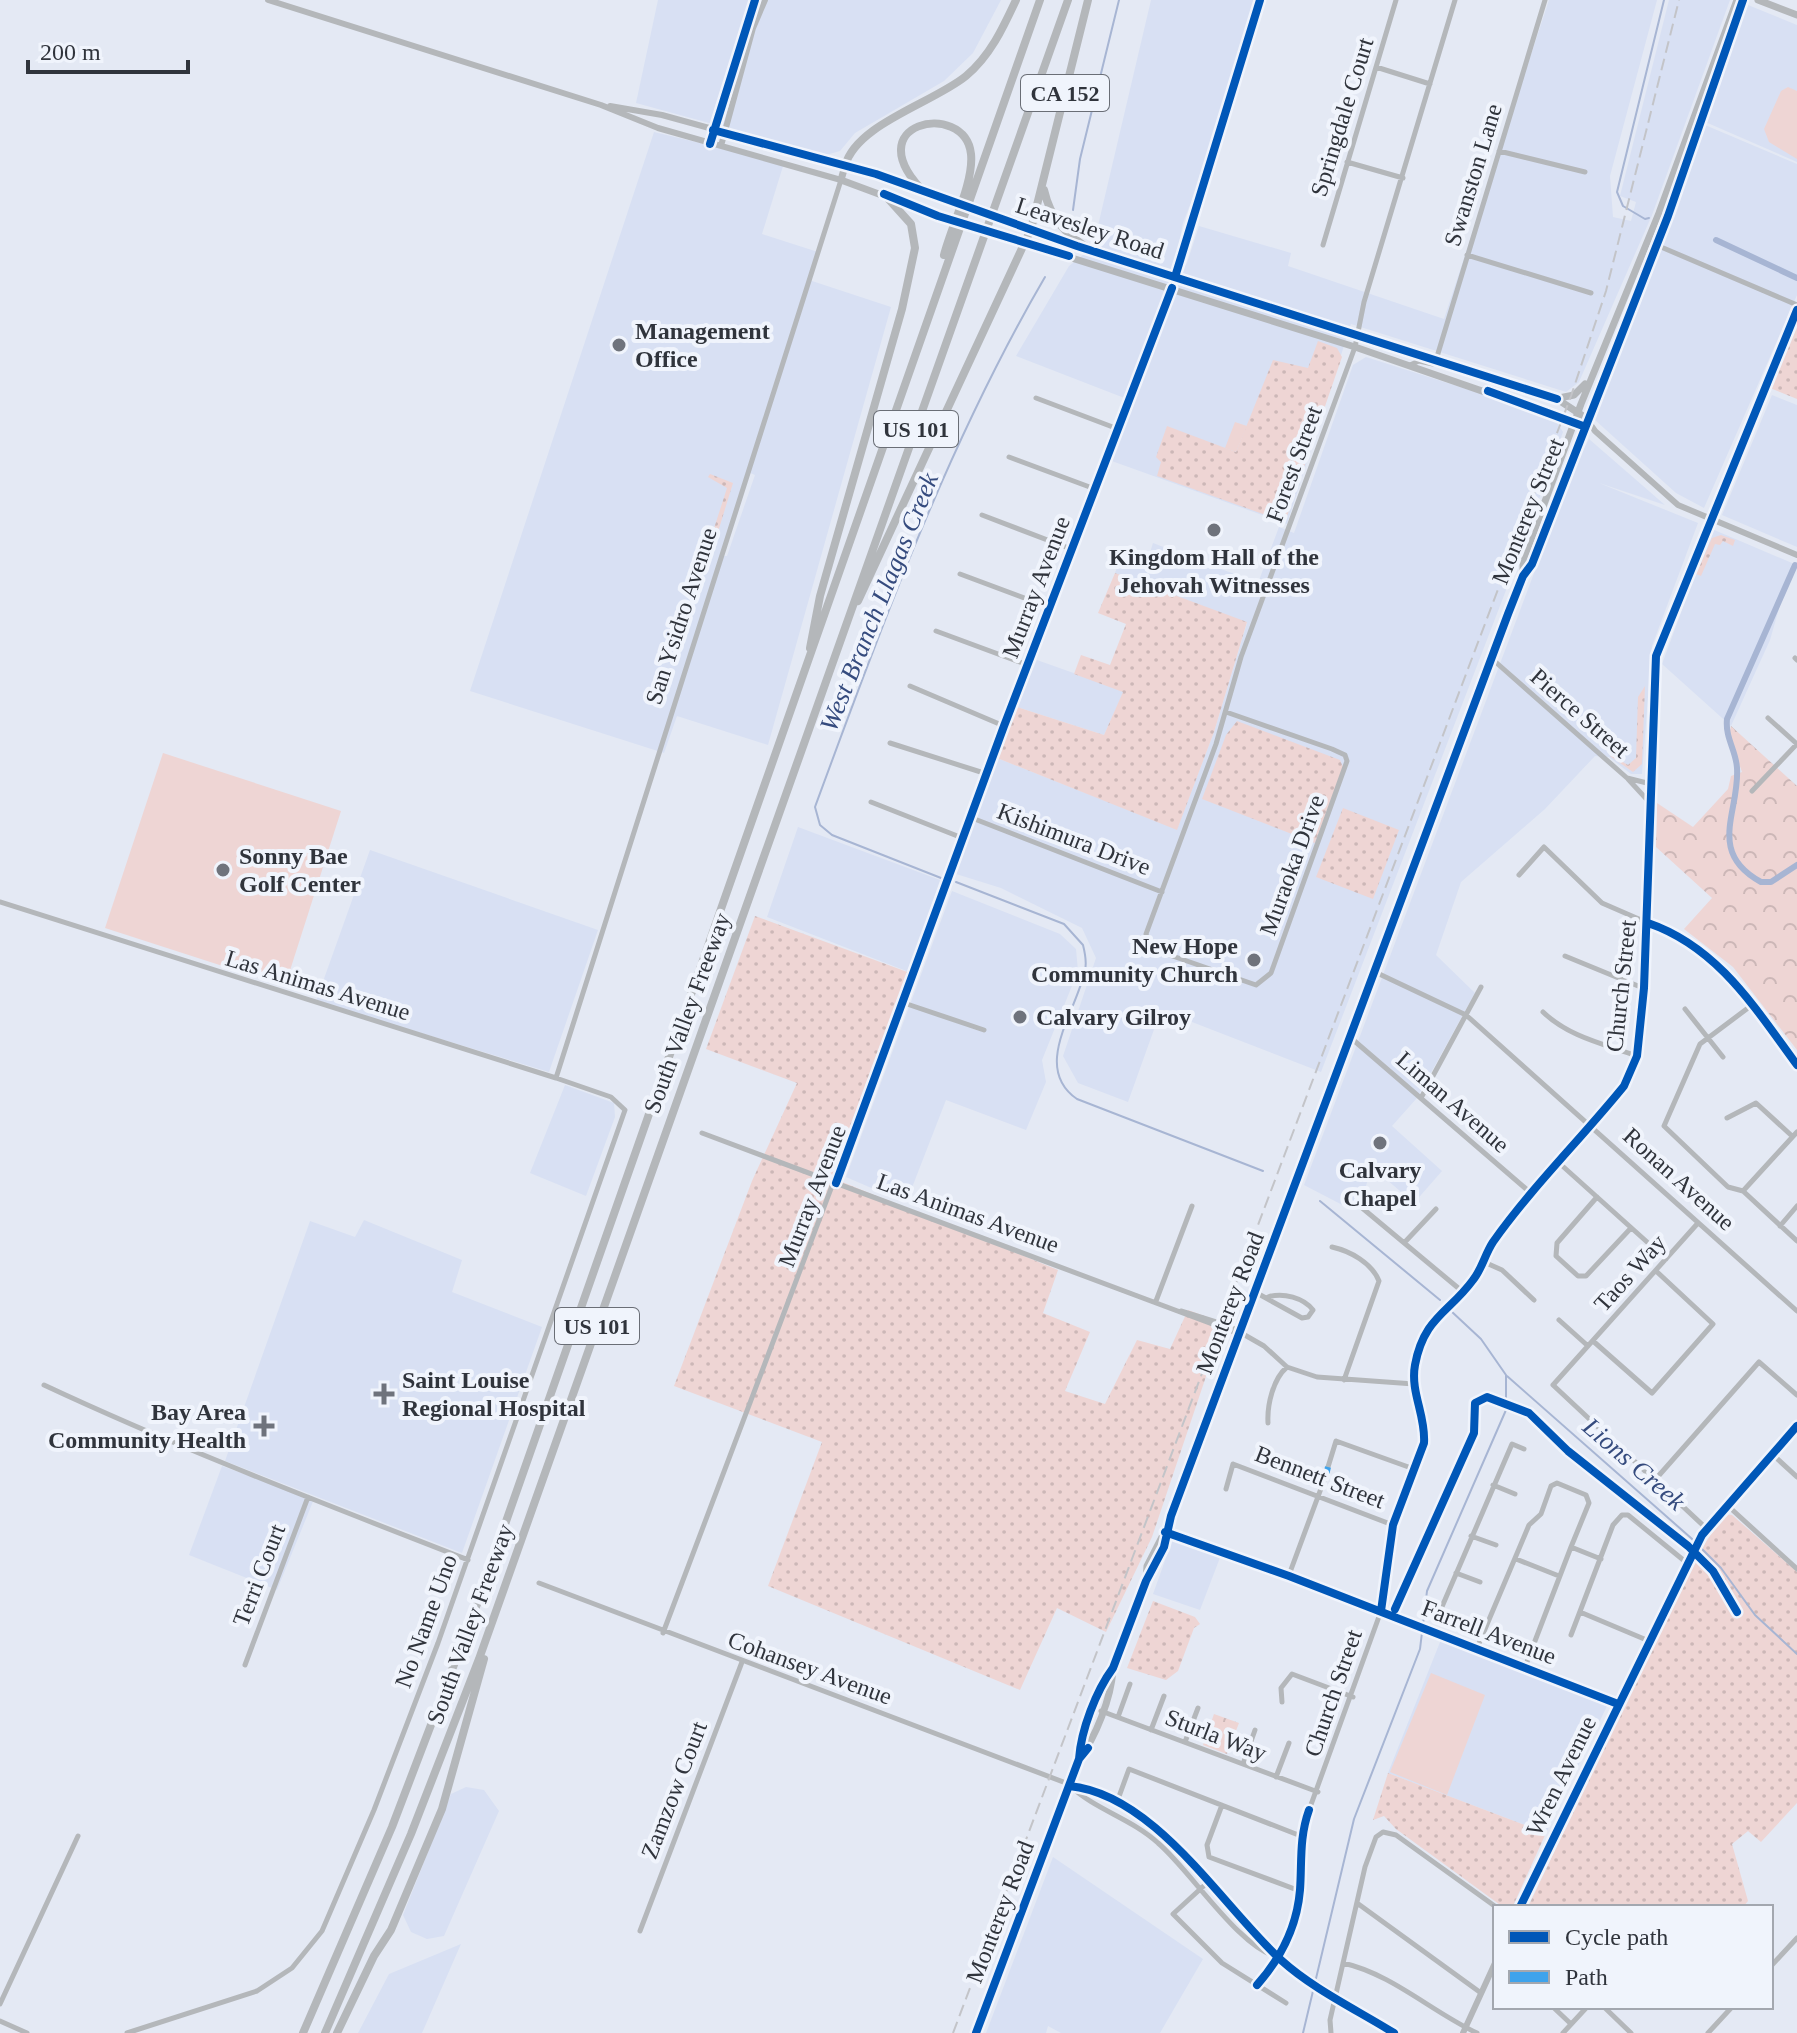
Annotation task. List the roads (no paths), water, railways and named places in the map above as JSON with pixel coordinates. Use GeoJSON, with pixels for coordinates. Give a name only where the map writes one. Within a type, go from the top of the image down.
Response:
{"type":"FeatureCollection","features":[{"type":"Feature","properties":{"kind":"highway"},"geometry":{"type":"LineString","coordinates":[[845,166],[853,147],[865,136],[948,89],[973,70],[995,43],[1016,0]]}},
{"type":"Feature","properties":{"kind":"highway"},"geometry":{"type":"LineString","coordinates":[[968,192],[1040,0]]}},
{"type":"Feature","properties":{"kind":"highway","name":"South Valley Freeway"},"geometry":{"type":"LineString","coordinates":[[325,2033],[429,1789],[510,1573],[1068,0]]}},
{"type":"Feature","properties":{"kind":"highway","name":"CA 152"},"geometry":{"type":"LineString","coordinates":[[1043,186],[1088,0]]}},
{"type":"Feature","properties":{"kind":"highway"},"geometry":{"type":"LineString","coordinates":[[926,194],[909,178],[899,157],[907,135],[924,123],[946,125],[967,142],[971,161],[968,192]]}},
{"type":"Feature","properties":{"kind":"highway"},"geometry":{"type":"LineString","coordinates":[[851,612],[864,592],[960,377],[1025,243],[1043,186]]}},
{"type":"Feature","properties":{"kind":"highway"},"geometry":{"type":"LineString","coordinates":[[1043,186],[1054,218],[1063,231],[1089,249]]}},
{"type":"Feature","properties":{"kind":"highway","name":"South Valley Freeway"},"geometry":{"type":"LineString","coordinates":[[303,2033],[386,1841],[444,1696],[804,680],[968,192]]}},
{"type":"Feature","properties":{"kind":"highway"},"geometry":{"type":"LineString","coordinates":[[804,680],[820,596],[902,309],[915,248],[911,224],[884,194]]}},
{"type":"Feature","properties":{"kind":"highway"},"geometry":{"type":"LineString","coordinates":[[337,2033],[374,1956],[391,1930],[442,1809],[510,1573]]}},
{"type":"Feature","properties":{"kind":"main road","name":"Monterey Street"},"geometry":{"type":"LineString","coordinates":[[1523,576],[1523,561],[1574,422],[1652,243],[1737,0]]}},
{"type":"Feature","properties":{"kind":"main road","name":"Monterey Street"},"geometry":{"type":"LineString","coordinates":[[1351,1038],[1491,658],[1523,576],[1532,564],[1743,0]]}},
{"type":"Feature","properties":{"kind":"main road"},"geometry":{"type":"LineString","coordinates":[[1758,0],[1797,15]]}},
{"type":"Feature","properties":{"kind":"main road","name":"San Ysidro Avenue"},"geometry":{"type":"LineString","coordinates":[[841,180],[845,166]]}},
{"type":"Feature","properties":{"kind":"main road","name":"Leavesley Road"},"geometry":{"type":"LineString","coordinates":[[841,180],[1025,243],[1410,365],[1574,422],[1585,422]]}},
{"type":"Feature","properties":{"kind":"main road","name":"Leavesley Road"},"geometry":{"type":"LineString","coordinates":[[926,194],[1557,399],[1578,412],[1585,422]]}},
{"type":"Feature","properties":{"kind":"main road"},"geometry":{"type":"LineString","coordinates":[[1557,399],[1577,393],[1595,369]]}},
{"type":"Feature","properties":{"kind":"main road","name":"Monterey Road"},"geometry":{"type":"LineString","coordinates":[[976,2033],[1079,1759],[1086,1730],[1146,1581],[1147,1566],[1165,1532],[1351,1038]]}},
{"type":"Feature","properties":{"kind":"main road","name":"Monterey Road"},"geometry":{"type":"LineString","coordinates":[[1079,1759],[1088,1748],[1112,1683],[1113,1668]]}},
{"type":"Feature","properties":{"kind":"street","name":"Leavesley Road"},"geometry":{"type":"LineString","coordinates":[[269,0],[601,105],[710,144],[841,180]]}},
{"type":"Feature","properties":{"kind":"street"},"geometry":{"type":"LineString","coordinates":[[710,144],[755,0]]}},
{"type":"Feature","properties":{"kind":"street"},"geometry":{"type":"LineString","coordinates":[[721,146],[753,28],[765,0]]}},
{"type":"Feature","properties":{"kind":"street","name":"Murray Avenue"},"geometry":{"type":"LineString","coordinates":[[663,1633],[836,1183],[956,864],[1004,726],[1172,288],[1260,0]]}},
{"type":"Feature","properties":{"kind":"street","name":"Springdale Court"},"geometry":{"type":"LineString","coordinates":[[1323,245],[1396,0]]}},
{"type":"Feature","properties":{"kind":"street","name":"Forest Street"},"geometry":{"type":"LineString","coordinates":[[1146,934],[1226,712],[1243,649],[1355,347],[1364,302],[1455,0]]}},
{"type":"Feature","properties":{"kind":"street","name":"Swanston Lane"},"geometry":{"type":"LineString","coordinates":[[1436,360],[1545,0]]}},
{"type":"Feature","properties":{"kind":"street"},"geometry":{"type":"LineString","coordinates":[[1376,67],[1430,84]]}},
{"type":"Feature","properties":{"kind":"street","name":"Leavesley Road"},"geometry":{"type":"LineString","coordinates":[[601,105],[645,111],[845,166],[926,194]]}},
{"type":"Feature","properties":{"kind":"street"},"geometry":{"type":"LineString","coordinates":[[1499,151],[1585,172]]}},
{"type":"Feature","properties":{"kind":"street"},"geometry":{"type":"LineString","coordinates":[[1347,162],[1403,178]]}},
{"type":"Feature","properties":{"kind":"street","name":"San Ysidro Avenue"},"geometry":{"type":"LineString","coordinates":[[556,1078],[841,180]]}},
{"type":"Feature","properties":{"kind":"street"},"geometry":{"type":"LineString","coordinates":[[1652,243],[1797,307]]}},
{"type":"Feature","properties":{"kind":"street"},"geometry":{"type":"LineString","coordinates":[[1467,255],[1591,293]]}},
{"type":"Feature","properties":{"kind":"street","name":"Church Street"},"geometry":{"type":"LineString","coordinates":[[1257,1985],[1291,1933],[1300,1891],[1301,1836],[1353,1697],[1381,1611],[1393,1525],[1425,1430],[1414,1384],[1415,1365],[1436,1315],[1463,1292],[1484,1262],[1491,1245],[1624,1086],[1637,1056],[1648,923],[1656,656],[1797,307]]}},
{"type":"Feature","properties":{"kind":"street"},"geometry":{"type":"LineString","coordinates":[[1410,365],[1419,361],[1433,364],[1436,360]]}},
{"type":"Feature","properties":{"kind":"street"},"geometry":{"type":"LineString","coordinates":[[1036,398],[1118,429]]}},
{"type":"Feature","properties":{"kind":"street"},"geometry":{"type":"LineString","coordinates":[[1585,422],[1678,505],[1797,555]]}},
{"type":"Feature","properties":{"kind":"street"},"geometry":{"type":"LineString","coordinates":[[1009,457],[1095,489]]}},
{"type":"Feature","properties":{"kind":"street"},"geometry":{"type":"LineString","coordinates":[[982,515],[1071,549]]}},
{"type":"Feature","properties":{"kind":"street"},"geometry":{"type":"LineString","coordinates":[[960,574],[1051,608]]}},
{"type":"Feature","properties":{"kind":"street"},"geometry":{"type":"LineString","coordinates":[[936,631],[1028,665]]}},
{"type":"Feature","properties":{"kind":"street","name":"Pierce Street"},"geometry":{"type":"LineString","coordinates":[[1491,658],[1627,778],[1651,784]]}},
{"type":"Feature","properties":{"kind":"street"},"geometry":{"type":"LineString","coordinates":[[910,686],[1004,726]]}},
{"type":"Feature","properties":{"kind":"street","name":"Muraoka Drive"},"geometry":{"type":"LineString","coordinates":[[1146,934],[1149,943],[1161,952],[1243,982],[1256,985],[1266,980],[1347,761],[1345,755],[1332,749],[1226,712]]}},
{"type":"Feature","properties":{"kind":"street"},"geometry":{"type":"LineString","coordinates":[[1752,791],[1797,744],[1768,718]]}},
{"type":"Feature","properties":{"kind":"street"},"geometry":{"type":"LineString","coordinates":[[890,743],[987,774]]}},
{"type":"Feature","properties":{"kind":"street"},"geometry":{"type":"LineString","coordinates":[[1627,778],[1651,804]]}},
{"type":"Feature","properties":{"kind":"street"},"geometry":{"type":"LineString","coordinates":[[871,802],[965,839]]}},
{"type":"Feature","properties":{"kind":"street","name":"Kishimura Drive"},"geometry":{"type":"LineString","coordinates":[[972,818],[1162,892]]}},
{"type":"Feature","properties":{"kind":"street"},"geometry":{"type":"LineString","coordinates":[[1519,875],[1544,847],[1602,903],[1705,953],[1752,1005],[1797,1065]]}},
{"type":"Feature","properties":{"kind":"street","name":"Las Animas Avenue"},"geometry":{"type":"LineString","coordinates":[[0,902],[556,1078],[611,1097],[623,1105]]}},
{"type":"Feature","properties":{"kind":"street"},"geometry":{"type":"LineString","coordinates":[[1565,956],[1644,988]]}},
{"type":"Feature","properties":{"kind":"street","name":"Ronan Avenue"},"geometry":{"type":"LineString","coordinates":[[1375,972],[1466,1015],[1797,1311]]}},
{"type":"Feature","properties":{"kind":"street"},"geometry":{"type":"LineString","coordinates":[[1421,1098],[1481,987]]}},
{"type":"Feature","properties":{"kind":"street"},"geometry":{"type":"LineString","coordinates":[[904,1003],[984,1030]]}},
{"type":"Feature","properties":{"kind":"street"},"geometry":{"type":"LineString","coordinates":[[1752,1005],[1708,1036],[1694,1052],[1663,1121],[1666,1130],[1728,1187],[1743,1191],[1797,1241]]}},
{"type":"Feature","properties":{"kind":"street"},"geometry":{"type":"LineString","coordinates":[[1685,1009],[1723,1057]]}},
{"type":"Feature","properties":{"kind":"street"},"geometry":{"type":"LineString","coordinates":[[1543,1012],[1558,1026],[1572,1033],[1637,1056]]}},
{"type":"Feature","properties":{"kind":"street","name":"Liman Avenue"},"geometry":{"type":"LineString","coordinates":[[1351,1038],[1532,1194]]}},
{"type":"Feature","properties":{"kind":"street"},"geometry":{"type":"LineString","coordinates":[[1727,1118],[1756,1103],[1794,1134],[1743,1191]]}},
{"type":"Feature","properties":{"kind":"street","name":"No Name Uno"},"geometry":{"type":"LineString","coordinates":[[127,2033],[257,1991],[292,1968],[315,1941],[384,1785],[468,1560],[623,1122],[623,1105]]}},
{"type":"Feature","properties":{"kind":"street","name":"Las Animas Avenue"},"geometry":{"type":"LineString","coordinates":[[702,1133],[1177,1310],[1229,1326],[1264,1346],[1287,1367]]}},
{"type":"Feature","properties":{"kind":"street"},"geometry":{"type":"LineString","coordinates":[[1558,1162],[1666,1259]]}},
{"type":"Feature","properties":{"kind":"street"},"geometry":{"type":"LineString","coordinates":[[1597,1197],[1557,1243],[1556,1256],[1578,1276],[1586,1276],[1631,1228]]}},
{"type":"Feature","properties":{"kind":"street"},"geometry":{"type":"LineString","coordinates":[[1156,1301],[1192,1206]]}},
{"type":"Feature","properties":{"kind":"street"},"geometry":{"type":"LineString","coordinates":[[1780,1226],[1797,1206]]}},
{"type":"Feature","properties":{"kind":"street"},"geometry":{"type":"LineString","coordinates":[[1361,1207],[1463,1292]]}},
{"type":"Feature","properties":{"kind":"street"},"geometry":{"type":"LineString","coordinates":[[1404,1243],[1436,1209]]}},
{"type":"Feature","properties":{"kind":"street","name":"Taos Way"},"geometry":{"type":"LineString","coordinates":[[1654,1481],[1553,1385],[1698,1223]]}},
{"type":"Feature","properties":{"kind":"street"},"geometry":{"type":"LineString","coordinates":[[1332,1247],[1347,1250],[1374,1272],[1379,1281],[1344,1380]]}},
{"type":"Feature","properties":{"kind":"street"},"geometry":{"type":"LineString","coordinates":[[1484,1262],[1502,1270],[1534,1300]]}},
{"type":"Feature","properties":{"kind":"street"},"geometry":{"type":"LineString","coordinates":[[1590,1344],[1652,1393],[1713,1324],[1656,1271]]}},
{"type":"Feature","properties":{"kind":"street"},"geometry":{"type":"LineString","coordinates":[[1255,1292],[1302,1318],[1308,1317],[1313,1310],[1305,1302],[1281,1294],[1268,1297]]}},
{"type":"Feature","properties":{"kind":"street","name":"Taos Way"},"geometry":{"type":"LineString","coordinates":[[1559,1320],[1590,1344]]}},
{"type":"Feature","properties":{"kind":"street"},"geometry":{"type":"LineString","coordinates":[[1707,1529],[1654,1481],[1759,1362],[1797,1395]]}},
{"type":"Feature","properties":{"kind":"street"},"geometry":{"type":"LineString","coordinates":[[1268,1423],[1267,1410],[1273,1391],[1287,1367],[1317,1377],[1414,1384]]}},
{"type":"Feature","properties":{"kind":"street"},"geometry":{"type":"LineString","coordinates":[[44,1385],[124,1424],[468,1560]]}},
{"type":"Feature","properties":{"kind":"street","name":"Wren Avenue"},"geometry":{"type":"LineString","coordinates":[[1521,1905],[1701,1537],[1726,1504],[1797,1426]]}},
{"type":"Feature","properties":{"kind":"street"},"geometry":{"type":"LineString","coordinates":[[1328,1467],[1336,1441],[1414,1469]]}},
{"type":"Feature","properties":{"kind":"street"},"geometry":{"type":"LineString","coordinates":[[1483,1632],[1447,1617],[1441,1609],[1512,1444],[1524,1449]]}},
{"type":"Feature","properties":{"kind":"street"},"geometry":{"type":"LineString","coordinates":[[1772,1454],[1797,1477]]}},
{"type":"Feature","properties":{"kind":"street","name":"Bennett Street"},"geometry":{"type":"LineString","coordinates":[[1226,1489],[1233,1464],[1393,1525]]}},
{"type":"Feature","properties":{"kind":"street"},"geometry":{"type":"LineString","coordinates":[[1289,1576],[1326,1475]]}},
{"type":"Feature","properties":{"kind":"street"},"geometry":{"type":"LineString","coordinates":[[1477,1648],[1495,1614],[1529,1525],[1541,1514],[1551,1486],[1557,1483],[1586,1495],[1589,1503],[1525,1667]]}},
{"type":"Feature","properties":{"kind":"street"},"geometry":{"type":"LineString","coordinates":[[1493,1485],[1515,1494]]}},
{"type":"Feature","properties":{"kind":"street","name":"Terri Court"},"geometry":{"type":"LineString","coordinates":[[245,1665],[308,1497]]}},
{"type":"Feature","properties":{"kind":"street"},"geometry":{"type":"LineString","coordinates":[[1726,1504],[1797,1569]]}},
{"type":"Feature","properties":{"kind":"street"},"geometry":{"type":"LineString","coordinates":[[1571,1635],[1617,1519],[1628,1515],[1687,1563]]}},
{"type":"Feature","properties":{"kind":"street","name":"Farrell Avenue"},"geometry":{"type":"LineString","coordinates":[[1165,1532],[1408,1621],[1618,1704]]}},
{"type":"Feature","properties":{"kind":"street"},"geometry":{"type":"LineString","coordinates":[[1471,1536],[1496,1545]]}},
{"type":"Feature","properties":{"kind":"street"},"geometry":{"type":"LineString","coordinates":[[1571,1547],[1601,1559]]}},
{"type":"Feature","properties":{"kind":"street"},"geometry":{"type":"LineString","coordinates":[[1516,1559],[1559,1576]]}},
{"type":"Feature","properties":{"kind":"street"},"geometry":{"type":"LineString","coordinates":[[1456,1573],[1480,1582]]}},
{"type":"Feature","properties":{"kind":"street","name":"Cohansey Avenue"},"geometry":{"type":"LineString","coordinates":[[539,1583],[1069,1786],[1086,1787],[1116,1802],[1164,1834],[1278,1957],[1394,2033]]}},
{"type":"Feature","properties":{"kind":"street"},"geometry":{"type":"LineString","coordinates":[[1580,1612],[1649,1641]]}},
{"type":"Feature","properties":{"kind":"street","name":"Zamzow Court"},"geometry":{"type":"LineString","coordinates":[[640,1931],[742,1662]]}},
{"type":"Feature","properties":{"kind":"street"},"geometry":{"type":"LineString","coordinates":[[1282,1702],[1281,1688],[1292,1674],[1353,1697]]}},
{"type":"Feature","properties":{"kind":"street"},"geometry":{"type":"LineString","coordinates":[[1118,1717],[1130,1684]]}},
{"type":"Feature","properties":{"kind":"street"},"geometry":{"type":"LineString","coordinates":[[1151,1730],[1164,1696]]}},
{"type":"Feature","properties":{"kind":"street"},"geometry":{"type":"LineString","coordinates":[[1185,1742],[1198,1708]]}},
{"type":"Feature","properties":{"kind":"street","name":"Sturla Way"},"geometry":{"type":"LineString","coordinates":[[1101,1711],[1318,1792]]}},
{"type":"Feature","properties":{"kind":"street"},"geometry":{"type":"LineString","coordinates":[[1243,1764],[1255,1730]]}},
{"type":"Feature","properties":{"kind":"street"},"geometry":{"type":"LineString","coordinates":[[1276,1777],[1289,1743]]}},
{"type":"Feature","properties":{"kind":"street"},"geometry":{"type":"LineString","coordinates":[[1116,1802],[1129,1769],[1301,1836]]}},
{"type":"Feature","properties":{"kind":"street","name":"Cohansey Avenue"},"geometry":{"type":"LineString","coordinates":[[1069,1786],[1082,1797],[1135,1825],[1157,1842],[1247,1937],[1268,1955],[1278,1957]]}},
{"type":"Feature","properties":{"kind":"street"},"geometry":{"type":"LineString","coordinates":[[1222,1805],[1207,1845],[1209,1857],[1300,1891]]}},
{"type":"Feature","properties":{"kind":"street"},"geometry":{"type":"LineString","coordinates":[[1331,2033],[1329,2026],[1372,1843],[1383,1832],[1396,1835],[1493,1905]]}},
{"type":"Feature","properties":{"kind":"street"},"geometry":{"type":"LineString","coordinates":[[0,2004],[78,1836]]}},
{"type":"Feature","properties":{"kind":"street"},"geometry":{"type":"LineString","coordinates":[[1208,1882],[1173,1914],[1213,1955],[1286,2003]]}},
{"type":"Feature","properties":{"kind":"street"},"geometry":{"type":"LineString","coordinates":[[1357,1903],[1481,1993]]}},
{"type":"Feature","properties":{"kind":"street"},"geometry":{"type":"LineString","coordinates":[[1773,1964],[1797,1938]]}},
{"type":"Feature","properties":{"kind":"street"},"geometry":{"type":"LineString","coordinates":[[1343,1963],[1377,1974],[1464,2030],[1477,2033]]}},
{"type":"Feature","properties":{"kind":"street"},"geometry":{"type":"LineString","coordinates":[[1464,2030],[1493,1969]]}},
{"type":"Feature","properties":{"kind":"street"},"geometry":{"type":"LineString","coordinates":[[1555,2009],[1571,2024]]}},
{"type":"Feature","properties":{"kind":"street"},"geometry":{"type":"LineString","coordinates":[[1563,2033],[1585,2009]]}},
{"type":"Feature","properties":{"kind":"street"},"geometry":{"type":"LineString","coordinates":[[1606,2009],[1631,2033]]}},
{"type":"Feature","properties":{"kind":"street"},"geometry":{"type":"LineString","coordinates":[[1708,2033],[1730,2009]]}},
{"type":"Feature","properties":{"kind":"street"},"geometry":{"type":"LineString","coordinates":[[0,2021],[27,2033]]}},
{"type":"Feature","properties":{"kind":"waterway","name":"West Branch Llagas Creek"},"geometry":{"type":"LineString","coordinates":[[1073,210],[1080,159],[1119,0]]}},
{"type":"Feature","properties":{"kind":"waterway"},"geometry":{"type":"LineString","coordinates":[[1649,218],[1645,219],[1623,206],[1617,192],[1664,0]]}},
{"type":"Feature","properties":{"kind":"waterway"},"geometry":{"type":"LineString","coordinates":[[1716,240],[1797,278]]}},
{"type":"Feature","properties":{"kind":"waterway","name":"West Branch Llagas Creek"},"geometry":{"type":"LineString","coordinates":[[941,878],[832,835],[820,825],[815,807],[891,604],[947,470],[1010,340],[1045,277]]}},
{"type":"Feature","properties":{"kind":"waterway"},"geometry":{"type":"LineString","coordinates":[[1795,565],[1727,719],[1727,726],[1737,768],[1730,830],[1734,858],[1761,882],[1771,882],[1797,865]]}},
{"type":"Feature","properties":{"kind":"waterway","name":"West Branch Llagas Creek"},"geometry":{"type":"LineString","coordinates":[[956,882],[1064,924],[1083,945],[1085,970],[1057,1055],[1058,1071],[1064,1086],[1077,1099],[1263,1171]]}},
{"type":"Feature","properties":{"kind":"waterway","name":"West Branch Llagas Creek"},"geometry":{"type":"LineString","coordinates":[[1320,1201],[1440,1300]]}},
{"type":"Feature","properties":{"kind":"waterway","name":"West Branch Llagas Creek"},"geometry":{"type":"LineString","coordinates":[[1303,2033],[1354,1819],[1420,1649],[1427,1591],[1506,1410],[1506,1375],[1481,1339],[1451,1311]]}},
{"type":"Feature","properties":{"kind":"waterway","name":"Lions Creek"},"geometry":{"type":"LineString","coordinates":[[1507,1376],[1691,1538],[1721,1568],[1755,1615],[1797,1654]]}},
{"type":"Feature","properties":{"kind":"railway"},"geometry":{"type":"LineString","coordinates":[[953,2033],[1571,396],[1606,291],[1679,0]]}},
{"type":"Feature","properties":{"kind":"place","name":"Management Office"},"geometry":{"type":"Point","coordinates":[619,345]}},
{"type":"Feature","properties":{"kind":"place","name":"Kingdom Hall of the Jehovah Witnesses"},"geometry":{"type":"Point","coordinates":[1214,530]}},
{"type":"Feature","properties":{"kind":"place","name":"Sonny Bae Golf Center"},"geometry":{"type":"Point","coordinates":[223,870]}},
{"type":"Feature","properties":{"kind":"place","name":"New Hope Community Church"},"geometry":{"type":"Point","coordinates":[1254,960]}},
{"type":"Feature","properties":{"kind":"place","name":"Calvary Gilroy"},"geometry":{"type":"Point","coordinates":[1020,1017]}},
{"type":"Feature","properties":{"kind":"place","name":"Calvary Chapel"},"geometry":{"type":"Point","coordinates":[1380,1143]}},
{"type":"Feature","properties":{"kind":"place","name":"Saint Louise Regional Hospital"},"geometry":{"type":"Point","coordinates":[384,1394]}},
{"type":"Feature","properties":{"kind":"place","name":"Bay Area Community Health"},"geometry":{"type":"Point","coordinates":[264,1426]}}]}
